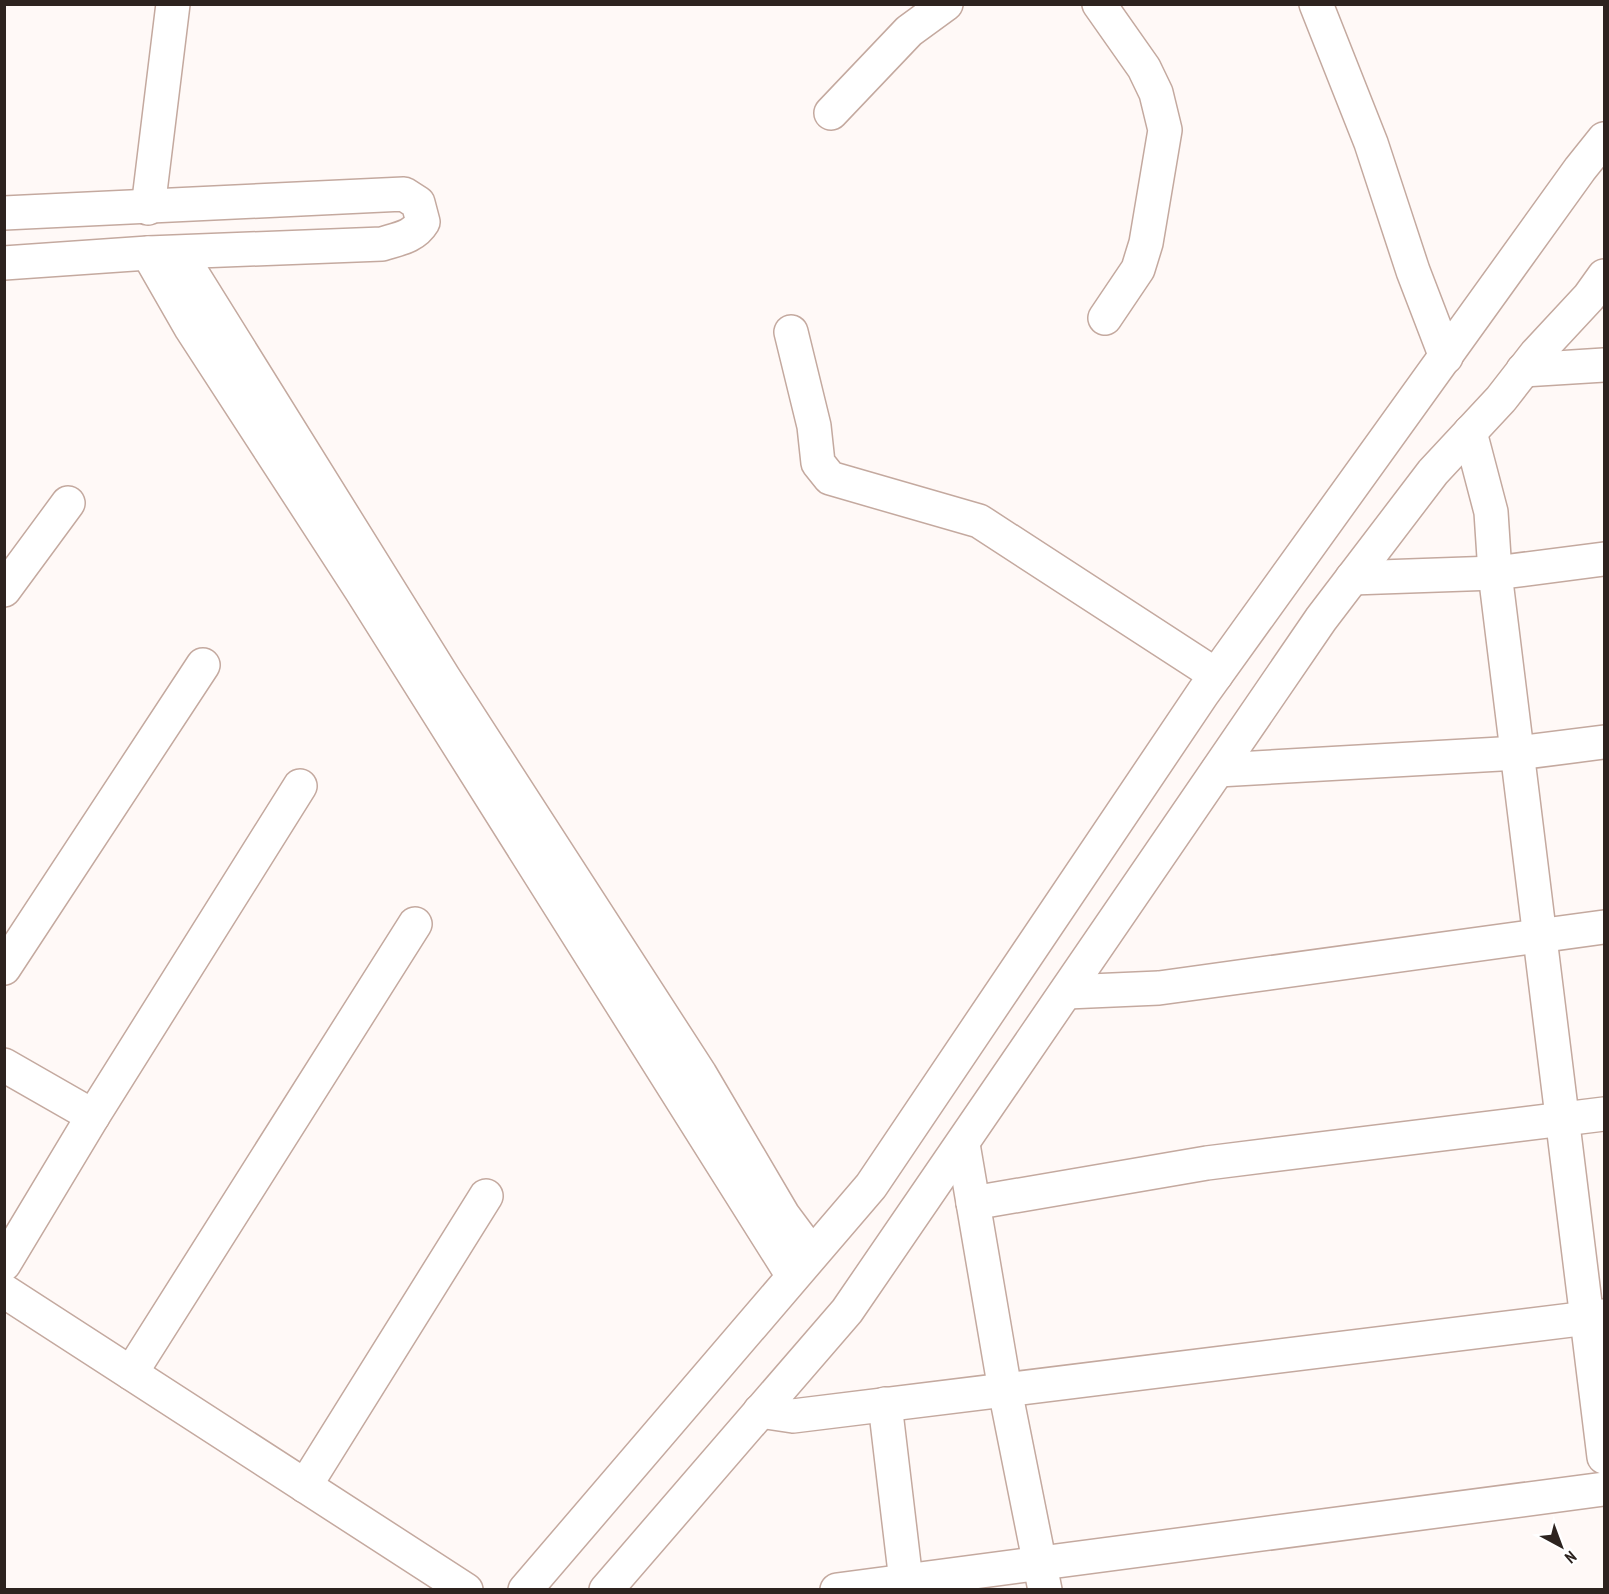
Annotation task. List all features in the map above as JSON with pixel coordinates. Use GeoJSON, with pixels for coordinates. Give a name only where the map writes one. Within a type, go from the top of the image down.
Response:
{"type":"FeatureCollection","features":[{"type":"Feature","properties":{"kind":"street"},"geometry":{"type":"LineString","coordinates":[[173,4],[157,207],[163,254],[444,678],[700,1074],[783,1215],[802,1265]]}},
{"type":"Feature","properties":{"kind":"street"},"geometry":{"type":"LineString","coordinates":[[831,113],[909,31],[946,4]]}},
{"type":"Feature","properties":{"kind":"street"},"geometry":{"type":"LineString","coordinates":[[1099,4],[1144,68],[1156,93],[1165,130],[1146,243],[1138,269],[1105,318]]}},
{"type":"Feature","properties":{"kind":"street"},"geometry":{"type":"LineString","coordinates":[[1316,4],[1371,143],[1413,271],[1446,357]]}},
{"type":"Feature","properties":{"kind":"street"},"geometry":{"type":"LineString","coordinates":[[525,1590],[871,1186],[1216,675],[1580,169],[1605,139]]}},
{"type":"Feature","properties":{"kind":"street"},"geometry":{"type":"LineString","coordinates":[[4,213],[404,194],[418,204],[423,222],[418,231],[405,238],[382,244],[4,263]]}},
{"type":"Feature","properties":{"kind":"street"},"geometry":{"type":"LineString","coordinates":[[606,1590],[846,1311],[963,1144],[1321,618],[1433,472],[1605,276]]}},
{"type":"Feature","properties":{"kind":"street"},"geometry":{"type":"LineString","coordinates":[[791,332],[814,426],[818,463],[830,478],[979,521],[1216,675]]}},
{"type":"Feature","properties":{"kind":"street"},"geometry":{"type":"LineString","coordinates":[[1523,370],[1605,365]]}},
{"type":"Feature","properties":{"kind":"street"},"geometry":{"type":"LineString","coordinates":[[1470,432],[1491,512],[1496,573],[1563,1120],[1596,1318],[1605,1457]]}},
{"type":"Feature","properties":{"kind":"street"},"geometry":{"type":"LineString","coordinates":[[4,590],[68,503]]}},
{"type":"Feature","properties":{"kind":"street"},"geometry":{"type":"LineString","coordinates":[[1352,578],[1496,573],[1605,559]]}},
{"type":"Feature","properties":{"kind":"street"},"geometry":{"type":"LineString","coordinates":[[4,968],[203,664]]}},
{"type":"Feature","properties":{"kind":"street"},"geometry":{"type":"LineString","coordinates":[[1218,770],[1518,753],[1605,742]]}},
{"type":"Feature","properties":{"kind":"street"},"geometry":{"type":"LineString","coordinates":[[4,1264],[93,1116],[300,786]]}},
{"type":"Feature","properties":{"kind":"street"},"geometry":{"type":"LineString","coordinates":[[131,1373],[415,924]]}},
{"type":"Feature","properties":{"kind":"street"},"geometry":{"type":"LineString","coordinates":[[1067,992],[1159,988],[1605,927]]}},
{"type":"Feature","properties":{"kind":"street"},"geometry":{"type":"LineString","coordinates":[[4,1065],[93,1116]]}},
{"type":"Feature","properties":{"kind":"street"},"geometry":{"type":"LineString","coordinates":[[973,1203],[1207,1163],[1605,1113]]}},
{"type":"Feature","properties":{"kind":"street"},"geometry":{"type":"LineString","coordinates":[[963,1144],[1005,1390],[1042,1576]]}},
{"type":"Feature","properties":{"kind":"street"},"geometry":{"type":"LineString","coordinates":[[305,1486],[486,1196]]}},
{"type":"Feature","properties":{"kind":"street"},"geometry":{"type":"LineString","coordinates":[[4,1291],[466,1590]]}},
{"type":"Feature","properties":{"kind":"street"},"geometry":{"type":"LineString","coordinates":[[760,1411],[794,1416],[1596,1318]]}},
{"type":"Feature","properties":{"kind":"street"},"geometry":{"type":"LineString","coordinates":[[885,1404],[906,1581]]}},
{"type":"Feature","properties":{"kind":"street"},"geometry":{"type":"LineString","coordinates":[[837,1590],[906,1581],[1042,1576],[1605,1489]]}}]}
